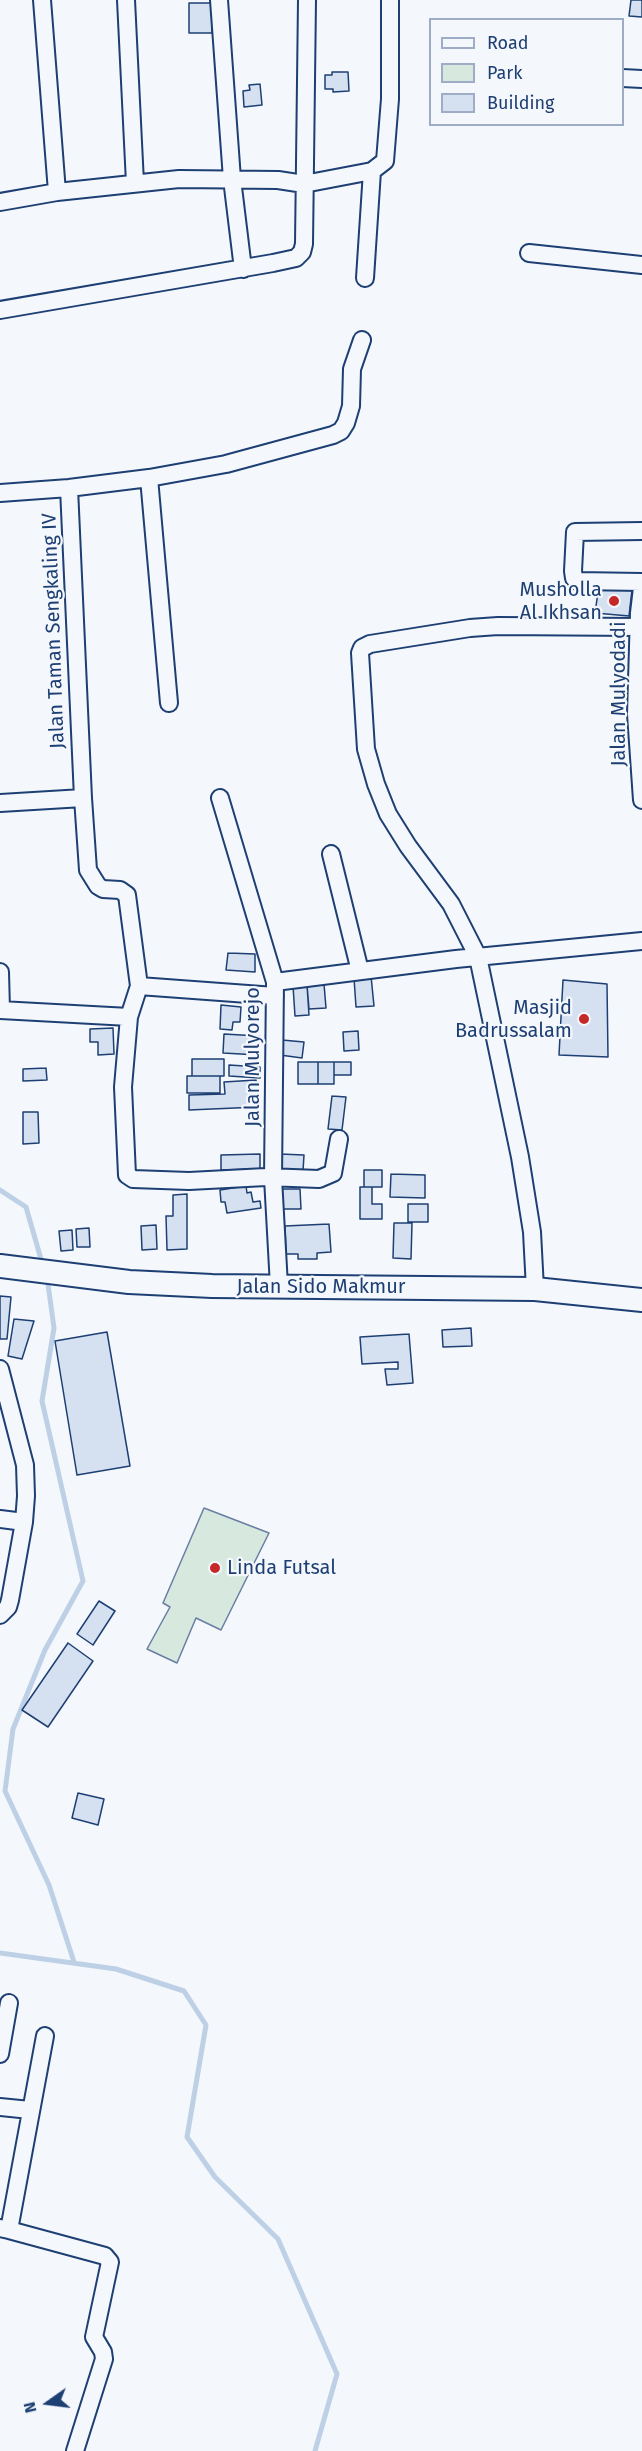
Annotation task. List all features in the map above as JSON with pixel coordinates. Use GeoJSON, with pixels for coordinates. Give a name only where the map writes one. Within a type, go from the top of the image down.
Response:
{"type":"FeatureCollection","features":[{"type":"Feature","properties":{"kind":"main road","name":"Jalan Sido Makmur"},"geometry":{"type":"LineString","coordinates":[[0,1266],[129,1282],[535,1289],[642,1300]]}},
{"type":"Feature","properties":{"kind":"street"},"geometry":{"type":"LineString","coordinates":[[42,0],[57,192]]}},
{"type":"Feature","properties":{"kind":"street"},"geometry":{"type":"LineString","coordinates":[[126,0],[135,183]]}},
{"type":"Feature","properties":{"kind":"street"},"geometry":{"type":"LineString","coordinates":[[219,0],[232,179],[243,269]]}},
{"type":"Feature","properties":{"kind":"street"},"geometry":{"type":"LineString","coordinates":[[0,310],[243,269],[296,258],[302,252],[304,244],[307,0]]}},
{"type":"Feature","properties":{"kind":"street"},"geometry":{"type":"LineString","coordinates":[[0,202],[57,192],[179,179],[278,180],[304,184],[372,171],[385,161],[390,99],[390,0]]}},
{"type":"Feature","properties":{"kind":"street"},"geometry":{"type":"LineString","coordinates":[[624,78],[642,79]]}},
{"type":"Feature","properties":{"kind":"street"},"geometry":{"type":"LineString","coordinates":[[365,278],[372,171]]}},
{"type":"Feature","properties":{"kind":"street"},"geometry":{"type":"LineString","coordinates":[[529,254],[642,265]]}},
{"type":"Feature","properties":{"kind":"street"},"geometry":{"type":"LineString","coordinates":[[0,493],[69,488],[149,478],[226,464],[333,435],[341,431],[346,423],[351,406],[352,369],[362,340]]}},
{"type":"Feature","properties":{"kind":"street"},"geometry":{"type":"LineString","coordinates":[[149,478],[169,703]]}},
{"type":"Feature","properties":{"kind":"street","name":"Jalan Taman Sengkaling IV"},"geometry":{"type":"LineString","coordinates":[[69,488],[81,772],[88,870],[98,886],[103,889],[120,890],[127,895],[139,986]]}},
{"type":"Feature","properties":{"kind":"street"},"geometry":{"type":"LineString","coordinates":[[642,531],[575,532],[573,571],[577,581],[642,582]]}},
{"type":"Feature","properties":{"kind":"street","name":"Jalan Mulyodadi"},"geometry":{"type":"LineString","coordinates":[[642,588],[636,714],[642,800]]}},
{"type":"Feature","properties":{"kind":"street"},"geometry":{"type":"LineString","coordinates":[[535,1289],[532,1232],[520,1157],[471,957],[451,904],[408,846],[388,814],[371,771],[364,730],[359,660],[362,648],[448,632],[498,626],[639,627]]}},
{"type":"Feature","properties":{"kind":"street"},"geometry":{"type":"LineString","coordinates":[[0,803],[83,798]]}},
{"type":"Feature","properties":{"kind":"street","name":"Jalan Mulyorejo"},"geometry":{"type":"LineString","coordinates":[[220,798],[275,989],[273,1178],[279,1286]]}},
{"type":"Feature","properties":{"kind":"street"},"geometry":{"type":"LineString","coordinates":[[331,854],[360,971]]}},
{"type":"Feature","properties":{"kind":"street"},"geometry":{"type":"LineString","coordinates":[[339,1139],[333,1173],[327,1178],[189,1181],[133,1179],[127,1175],[123,1087],[129,1017],[139,986],[275,989],[360,971],[642,940]]}},
{"type":"Feature","properties":{"kind":"street"},"geometry":{"type":"LineString","coordinates":[[0,972],[1,1010],[129,1017]]}},
{"type":"Feature","properties":{"kind":"street"},"geometry":{"type":"LineString","coordinates":[[0,1369],[25,1465],[24,1522],[10,1600],[8,1607],[0,1616]]}},
{"type":"Feature","properties":{"kind":"street"},"geometry":{"type":"LineString","coordinates":[[0,1519],[24,1522]]}},
{"type":"Feature","properties":{"kind":"street"},"geometry":{"type":"LineString","coordinates":[[0,2054],[9,2003]]}},
{"type":"Feature","properties":{"kind":"street"},"geometry":{"type":"LineString","coordinates":[[45,2036],[30,2110],[8,2187],[4,2229],[105,2256],[110,2262],[94,2337],[103,2352],[104,2359],[75,2451]]}},
{"type":"Feature","properties":{"kind":"street"},"geometry":{"type":"LineString","coordinates":[[0,2107],[30,2110]]}},
{"type":"Feature","properties":{"kind":"green space","name":"Linda Futsal"},"geometry":{"type":"Polygon","coordinates":[[[204,1508],[269,1533],[221,1630],[196,1618],[177,1663],[147,1649],[170,1607],[163,1603],[204,1508]]]}},
{"type":"Feature","properties":{"kind":"building"},"geometry":{"type":"Polygon","coordinates":[[[631,0],[642,0],[642,17],[629,16],[631,0]]]}},
{"type":"Feature","properties":{"kind":"building"},"geometry":{"type":"Polygon","coordinates":[[[189,3],[212,3],[217,27],[212,28],[212,33],[189,33],[189,3]]]}},
{"type":"Feature","properties":{"kind":"building"},"geometry":{"type":"Polygon","coordinates":[[[332,72],[348,72],[349,91],[333,92],[333,89],[325,89],[325,75],[332,75],[332,72]]]}},
{"type":"Feature","properties":{"kind":"building"},"geometry":{"type":"Polygon","coordinates":[[[260,84],[262,105],[244,107],[243,91],[250,90],[249,85],[260,84]]]}},
{"type":"Feature","properties":{"kind":"building","name":"Musholla Al Ikhsan"},"geometry":{"type":"Polygon","coordinates":[[[599,585],[632,590],[629,616],[595,613],[599,585]]]}},
{"type":"Feature","properties":{"kind":"building"},"geometry":{"type":"Polygon","coordinates":[[[228,953],[255,954],[255,972],[226,970],[228,953]]]}},
{"type":"Feature","properties":{"kind":"building"},"geometry":{"type":"Polygon","coordinates":[[[371,976],[374,1006],[356,1007],[354,978],[371,976]]]}},
{"type":"Feature","properties":{"kind":"building","name":"Masjid Badrussalam"},"geometry":{"type":"Polygon","coordinates":[[[563,980],[607,984],[608,1057],[559,1055],[563,980]]]}},
{"type":"Feature","properties":{"kind":"building"},"geometry":{"type":"Polygon","coordinates":[[[324,984],[326,1008],[309,1009],[307,985],[324,984]]]}},
{"type":"Feature","properties":{"kind":"building"},"geometry":{"type":"Polygon","coordinates":[[[307,985],[309,1015],[295,1016],[293,986],[307,985]]]}},
{"type":"Feature","properties":{"kind":"building"},"geometry":{"type":"Polygon","coordinates":[[[221,1005],[241,1007],[240,1022],[233,1022],[232,1030],[220,1029],[221,1005]]]}},
{"type":"Feature","properties":{"kind":"building"},"geometry":{"type":"Polygon","coordinates":[[[113,1028],[114,1054],[98,1055],[98,1042],[90,1042],[90,1029],[113,1028]]]}},
{"type":"Feature","properties":{"kind":"building"},"geometry":{"type":"Polygon","coordinates":[[[358,1031],[359,1050],[344,1051],[343,1032],[358,1031]]]}},
{"type":"Feature","properties":{"kind":"building"},"geometry":{"type":"Polygon","coordinates":[[[224,1034],[259,1036],[258,1055],[223,1053],[224,1034]]]}},
{"type":"Feature","properties":{"kind":"building"},"geometry":{"type":"Polygon","coordinates":[[[282,1040],[304,1042],[302,1058],[280,1055],[282,1040]]]}},
{"type":"Feature","properties":{"kind":"building"},"geometry":{"type":"Polygon","coordinates":[[[192,1059],[224,1059],[224,1076],[192,1076],[192,1059]]]}},
{"type":"Feature","properties":{"kind":"building"},"geometry":{"type":"Polygon","coordinates":[[[298,1062],[318,1062],[318,1084],[298,1084],[298,1062]]]}},
{"type":"Feature","properties":{"kind":"building"},"geometry":{"type":"Polygon","coordinates":[[[318,1062],[334,1062],[334,1084],[318,1084],[318,1062]]]}},
{"type":"Feature","properties":{"kind":"building"},"geometry":{"type":"Polygon","coordinates":[[[334,1062],[351,1062],[351,1075],[334,1075],[334,1062]]]}},
{"type":"Feature","properties":{"kind":"building"},"geometry":{"type":"Polygon","coordinates":[[[229,1065],[260,1067],[260,1078],[229,1076],[229,1065]]]}},
{"type":"Feature","properties":{"kind":"building"},"geometry":{"type":"Polygon","coordinates":[[[46,1068],[47,1080],[23,1081],[23,1069],[46,1068]]]}},
{"type":"Feature","properties":{"kind":"building"},"geometry":{"type":"Polygon","coordinates":[[[187,1076],[220,1076],[220,1093],[187,1093],[187,1076]]]}},
{"type":"Feature","properties":{"kind":"building"},"geometry":{"type":"Polygon","coordinates":[[[256,1080],[258,1107],[189,1110],[189,1095],[225,1094],[224,1082],[256,1080]]]}},
{"type":"Feature","properties":{"kind":"building"},"geometry":{"type":"Polygon","coordinates":[[[332,1096],[346,1097],[342,1130],[328,1129],[332,1096]]]}},
{"type":"Feature","properties":{"kind":"building"},"geometry":{"type":"Polygon","coordinates":[[[23,1112],[38,1112],[39,1143],[23,1144],[23,1112]]]}},
{"type":"Feature","properties":{"kind":"building"},"geometry":{"type":"Polygon","coordinates":[[[260,1154],[260,1169],[221,1170],[221,1155],[260,1154]]]}},
{"type":"Feature","properties":{"kind":"building"},"geometry":{"type":"Polygon","coordinates":[[[280,1154],[304,1155],[303,1171],[279,1170],[280,1154]]]}},
{"type":"Feature","properties":{"kind":"building"},"geometry":{"type":"Polygon","coordinates":[[[364,1170],[382,1170],[382,1187],[364,1187],[364,1170]]]}},
{"type":"Feature","properties":{"kind":"building"},"geometry":{"type":"Polygon","coordinates":[[[391,1174],[425,1175],[425,1198],[390,1197],[391,1174]]]}},
{"type":"Feature","properties":{"kind":"building"},"geometry":{"type":"Polygon","coordinates":[[[246,1186],[247,1193],[251,1192],[253,1202],[260,1201],[261,1208],[227,1213],[225,1202],[221,1202],[220,1190],[246,1186]]]}},
{"type":"Feature","properties":{"kind":"building"},"geometry":{"type":"Polygon","coordinates":[[[360,1187],[372,1187],[372,1204],[382,1204],[382,1219],[360,1219],[360,1187]]]}},
{"type":"Feature","properties":{"kind":"building"},"geometry":{"type":"Polygon","coordinates":[[[278,1189],[300,1189],[301,1209],[279,1209],[278,1189]]]}},
{"type":"Feature","properties":{"kind":"building"},"geometry":{"type":"Polygon","coordinates":[[[187,1194],[187,1249],[167,1250],[166,1216],[173,1216],[173,1195],[187,1194]]]}},
{"type":"Feature","properties":{"kind":"building"},"geometry":{"type":"Polygon","coordinates":[[[408,1204],[428,1204],[428,1222],[408,1222],[408,1204]]]}},
{"type":"Feature","properties":{"kind":"building"},"geometry":{"type":"Polygon","coordinates":[[[394,1223],[412,1223],[411,1259],[393,1258],[394,1223]]]}},
{"type":"Feature","properties":{"kind":"building"},"geometry":{"type":"Polygon","coordinates":[[[329,1224],[331,1252],[317,1253],[317,1259],[298,1259],[298,1254],[286,1254],[285,1226],[329,1224]]]}},
{"type":"Feature","properties":{"kind":"building"},"geometry":{"type":"Polygon","coordinates":[[[156,1225],[157,1249],[142,1250],[141,1226],[156,1225]]]}},
{"type":"Feature","properties":{"kind":"building"},"geometry":{"type":"Polygon","coordinates":[[[89,1228],[90,1247],[77,1247],[76,1229],[89,1228]]]}},
{"type":"Feature","properties":{"kind":"building"},"geometry":{"type":"Polygon","coordinates":[[[72,1230],[73,1250],[61,1251],[59,1231],[72,1230]]]}},
{"type":"Feature","properties":{"kind":"building"},"geometry":{"type":"Polygon","coordinates":[[[0,1296],[11,1297],[7,1339],[0,1339],[0,1296]]]}},
{"type":"Feature","properties":{"kind":"building"},"geometry":{"type":"Polygon","coordinates":[[[14,1319],[34,1321],[22,1359],[8,1356],[14,1319]]]}},
{"type":"Feature","properties":{"kind":"building"},"geometry":{"type":"Polygon","coordinates":[[[471,1328],[472,1346],[443,1347],[442,1330],[471,1328]]]}},
{"type":"Feature","properties":{"kind":"building"},"geometry":{"type":"Polygon","coordinates":[[[107,1332],[130,1466],[77,1475],[55,1341],[107,1332]]]}},
{"type":"Feature","properties":{"kind":"building"},"geometry":{"type":"Polygon","coordinates":[[[409,1334],[413,1383],[387,1385],[385,1369],[398,1369],[398,1362],[362,1364],[360,1337],[409,1334]]]}},
{"type":"Feature","properties":{"kind":"building"},"geometry":{"type":"Polygon","coordinates":[[[99,1601],[115,1611],[93,1645],[77,1634],[99,1601]]]}},
{"type":"Feature","properties":{"kind":"building"},"geometry":{"type":"Polygon","coordinates":[[[68,1643],[93,1661],[48,1727],[22,1710],[68,1643]]]}},
{"type":"Feature","properties":{"kind":"building"},"geometry":{"type":"Polygon","coordinates":[[[78,1793],[104,1799],[98,1825],[72,1818],[78,1793]]]}},
{"type":"Feature","properties":{"kind":"waterway"},"geometry":{"type":"LineString","coordinates":[[0,1190],[26,1207],[43,1266]]}},
{"type":"Feature","properties":{"kind":"waterway"},"geometry":{"type":"LineString","coordinates":[[47,1277],[54,1328],[42,1401],[83,1581],[45,1650],[13,1729],[5,1791],[49,1885],[74,1962]]}},
{"type":"Feature","properties":{"kind":"waterway"},"geometry":{"type":"LineString","coordinates":[[0,1953],[116,1969],[184,1991],[206,2025],[187,2137],[215,2177],[278,2239],[337,2374],[315,2451]]}},
{"type":"Feature","properties":{"kind":"place","name":"Musholla Al Ikhsan"},"geometry":{"type":"Point","coordinates":[614,601]}},
{"type":"Feature","properties":{"kind":"place","name":"Masjid Badrussalam"},"geometry":{"type":"Point","coordinates":[584,1019]}},
{"type":"Feature","properties":{"kind":"place","name":"Linda Futsal"},"geometry":{"type":"Point","coordinates":[215,1568]}}]}
